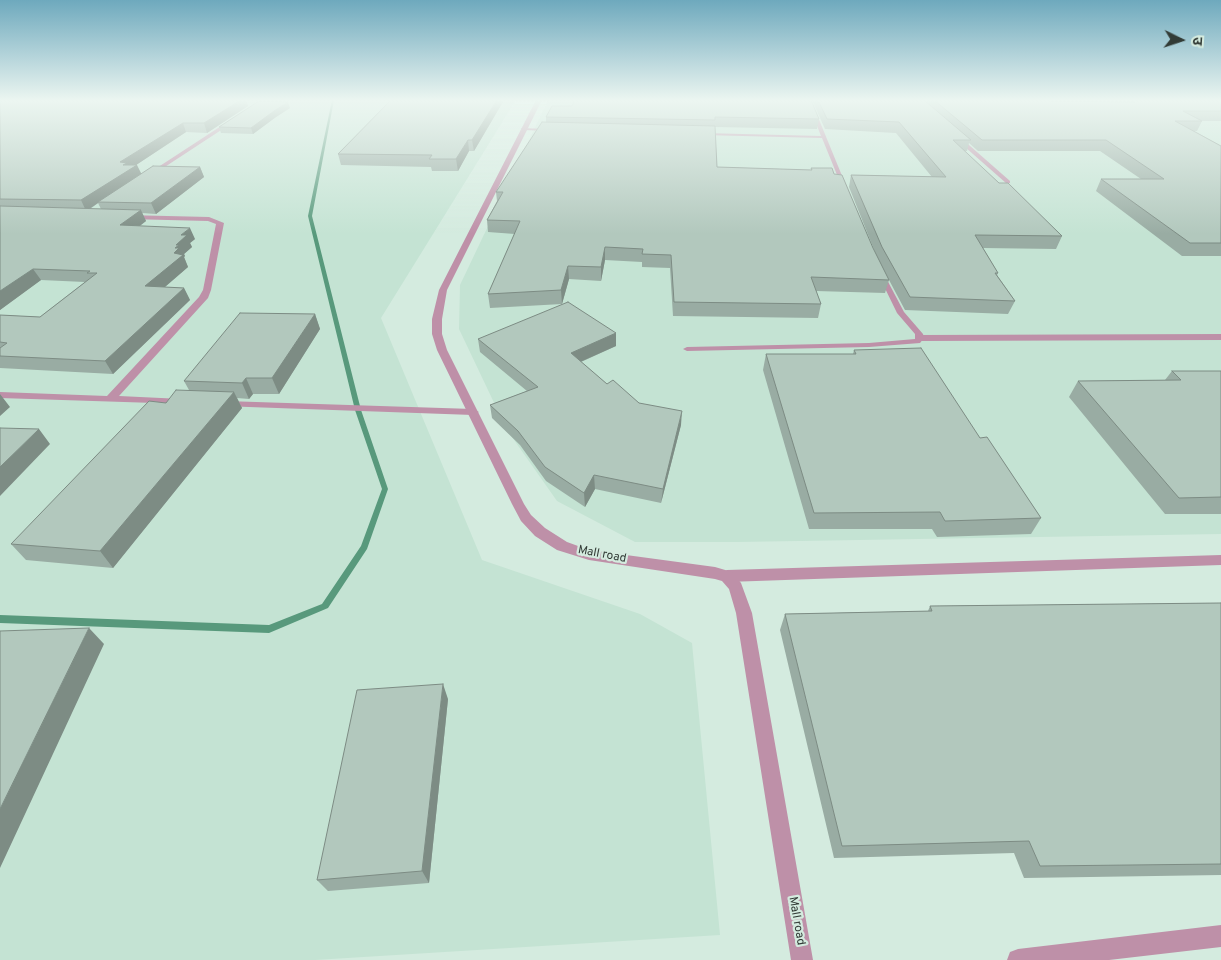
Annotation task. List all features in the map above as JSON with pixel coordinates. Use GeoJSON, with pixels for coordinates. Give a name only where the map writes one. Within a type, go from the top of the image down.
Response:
{"type":"FeatureCollection","features":[{"type":"Feature","properties":{"kind":"street"},"geometry":{"type":"LineString","coordinates":[[144,179],[196,145]]}},
{"type":"Feature","properties":{"kind":"street","name":"Mall road"},"geometry":{"type":"LineString","coordinates":[[514,145],[443,290],[439,304],[437,334],[442,350],[518,504],[526,518],[540,532],[562,546],[589,555],[727,576],[736,587],[744,613],[802,960]]}},
{"type":"Feature","properties":{"kind":"street"},"geometry":{"type":"LineString","coordinates":[[110,399],[203,298],[207,290],[220,223],[209,219],[116,216]]}},
{"type":"Feature","properties":{"kind":"street"},"geometry":{"type":"LineString","coordinates":[[920,338],[1221,337]]}},
{"type":"Feature","properties":{"kind":"street"},"geometry":{"type":"LineString","coordinates":[[0,395],[195,403]]}},
{"type":"Feature","properties":{"kind":"street"},"geometry":{"type":"LineString","coordinates":[[214,404],[473,412]]}},
{"type":"Feature","properties":{"kind":"street"},"geometry":{"type":"LineString","coordinates":[[727,576],[1221,560]]}},
{"type":"Feature","properties":{"kind":"street"},"geometry":{"type":"LineString","coordinates":[[1018,960],[1221,936]]}},
{"type":"Feature","properties":{"kind":"lane"},"geometry":{"type":"LineString","coordinates":[[827,145],[849,197]]}},
{"type":"Feature","properties":{"kind":"lane"},"geometry":{"type":"LineString","coordinates":[[967,145],[1008,182]]}},
{"type":"Feature","properties":{"kind":"lane"},"geometry":{"type":"LineString","coordinates":[[687,349],[914,343],[920,338],[919,334],[901,313],[878,267]]}},
{"type":"Feature","properties":{"kind":"shaded area"},"geometry":{"type":"Polygon","coordinates":[[[0,145],[488,145],[381,318],[482,560],[640,614],[692,643],[720,935],[315,960],[0,960],[0,145]]]}},
{"type":"Feature","properties":{"kind":"shaded area"},"geometry":{"type":"Polygon","coordinates":[[[527,145],[1221,145],[1221,534],[635,542],[557,501],[507,430],[459,329],[460,285],[527,145]]]}},
{"type":"Feature","properties":{"kind":"building"},"geometry":{"type":"Polygon","coordinates":[[[0,145],[148,145],[120,162],[127,163],[123,165],[137,165],[81,200],[0,199],[0,145]]]}},
{"type":"Feature","properties":{"kind":"building"},"geometry":{"type":"Polygon","coordinates":[[[347,145],[465,145],[456,159],[429,159],[432,155],[338,154],[347,145]]]}},
{"type":"Feature","properties":{"kind":"building"},"geometry":{"type":"Polygon","coordinates":[[[527,145],[716,145],[717,167],[812,170],[811,168],[832,168],[834,174],[842,175],[873,248],[889,280],[811,277],[821,304],[674,302],[671,255],[642,254],[643,249],[605,247],[601,267],[568,266],[561,290],[488,294],[520,221],[487,220],[503,192],[496,192],[527,145]]]}},
{"type":"Feature","properties":{"kind":"building"},"geometry":{"type":"Polygon","coordinates":[[[918,145],[958,145],[999,183],[1008,183],[1062,236],[975,235],[998,273],[995,273],[1015,301],[910,297],[882,247],[851,175],[946,177],[918,145]]]}},
{"type":"Feature","properties":{"kind":"building"},"geometry":{"type":"Polygon","coordinates":[[[1113,145],[1221,146],[1221,243],[1190,243],[1101,179],[1164,179],[1113,145]]]}},
{"type":"Feature","properties":{"kind":"building"},"geometry":{"type":"Polygon","coordinates":[[[153,166],[200,167],[151,203],[98,202],[153,166]]]}},
{"type":"Feature","properties":{"kind":"building"},"geometry":{"type":"Polygon","coordinates":[[[0,206],[141,210],[120,225],[190,228],[181,235],[187,235],[175,248],[179,248],[174,253],[183,255],[145,286],[184,288],[105,361],[0,356],[0,348],[7,343],[0,342],[0,315],[40,317],[97,273],[87,273],[90,271],[33,269],[0,291],[0,206]]]}},
{"type":"Feature","properties":{"kind":"building"},"geometry":{"type":"Polygon","coordinates":[[[568,302],[616,333],[571,353],[607,384],[613,380],[639,403],[682,411],[663,489],[594,475],[584,493],[545,467],[518,431],[490,405],[538,387],[478,339],[568,302]]]}},
{"type":"Feature","properties":{"kind":"building"},"geometry":{"type":"Polygon","coordinates":[[[240,313],[315,314],[272,378],[246,378],[242,383],[184,381],[240,313]]]}},
{"type":"Feature","properties":{"kind":"building"},"geometry":{"type":"Polygon","coordinates":[[[921,348],[980,438],[987,437],[1041,518],[945,521],[940,512],[814,513],[766,354],[856,354],[854,350],[921,348]]]}},
{"type":"Feature","properties":{"kind":"building"},"geometry":{"type":"Polygon","coordinates":[[[1172,371],[1221,371],[1221,497],[1179,498],[1078,381],[1181,380],[1172,371]]]}},
{"type":"Feature","properties":{"kind":"building"},"geometry":{"type":"Polygon","coordinates":[[[176,390],[234,392],[100,551],[11,544],[149,401],[166,403],[176,390]]]}},
{"type":"Feature","properties":{"kind":"building"},"geometry":{"type":"Polygon","coordinates":[[[0,428],[39,429],[0,467],[0,428]]]}},
{"type":"Feature","properties":{"kind":"building"},"geometry":{"type":"Polygon","coordinates":[[[1221,603],[1221,864],[1040,866],[1029,841],[842,846],[785,614],[932,611],[930,606],[1221,603]]]}},
{"type":"Feature","properties":{"kind":"building"},"geometry":{"type":"Polygon","coordinates":[[[89,628],[0,809],[0,631],[89,628]]]}},
{"type":"Feature","properties":{"kind":"building"},"geometry":{"type":"Polygon","coordinates":[[[443,684],[422,871],[317,880],[357,690],[443,684]]]}},
{"type":"Feature","properties":{"kind":"waterway"},"geometry":{"type":"LineString","coordinates":[[0,619],[269,629],[325,606],[364,547],[385,489],[358,410],[310,216],[324,145]]}}]}
